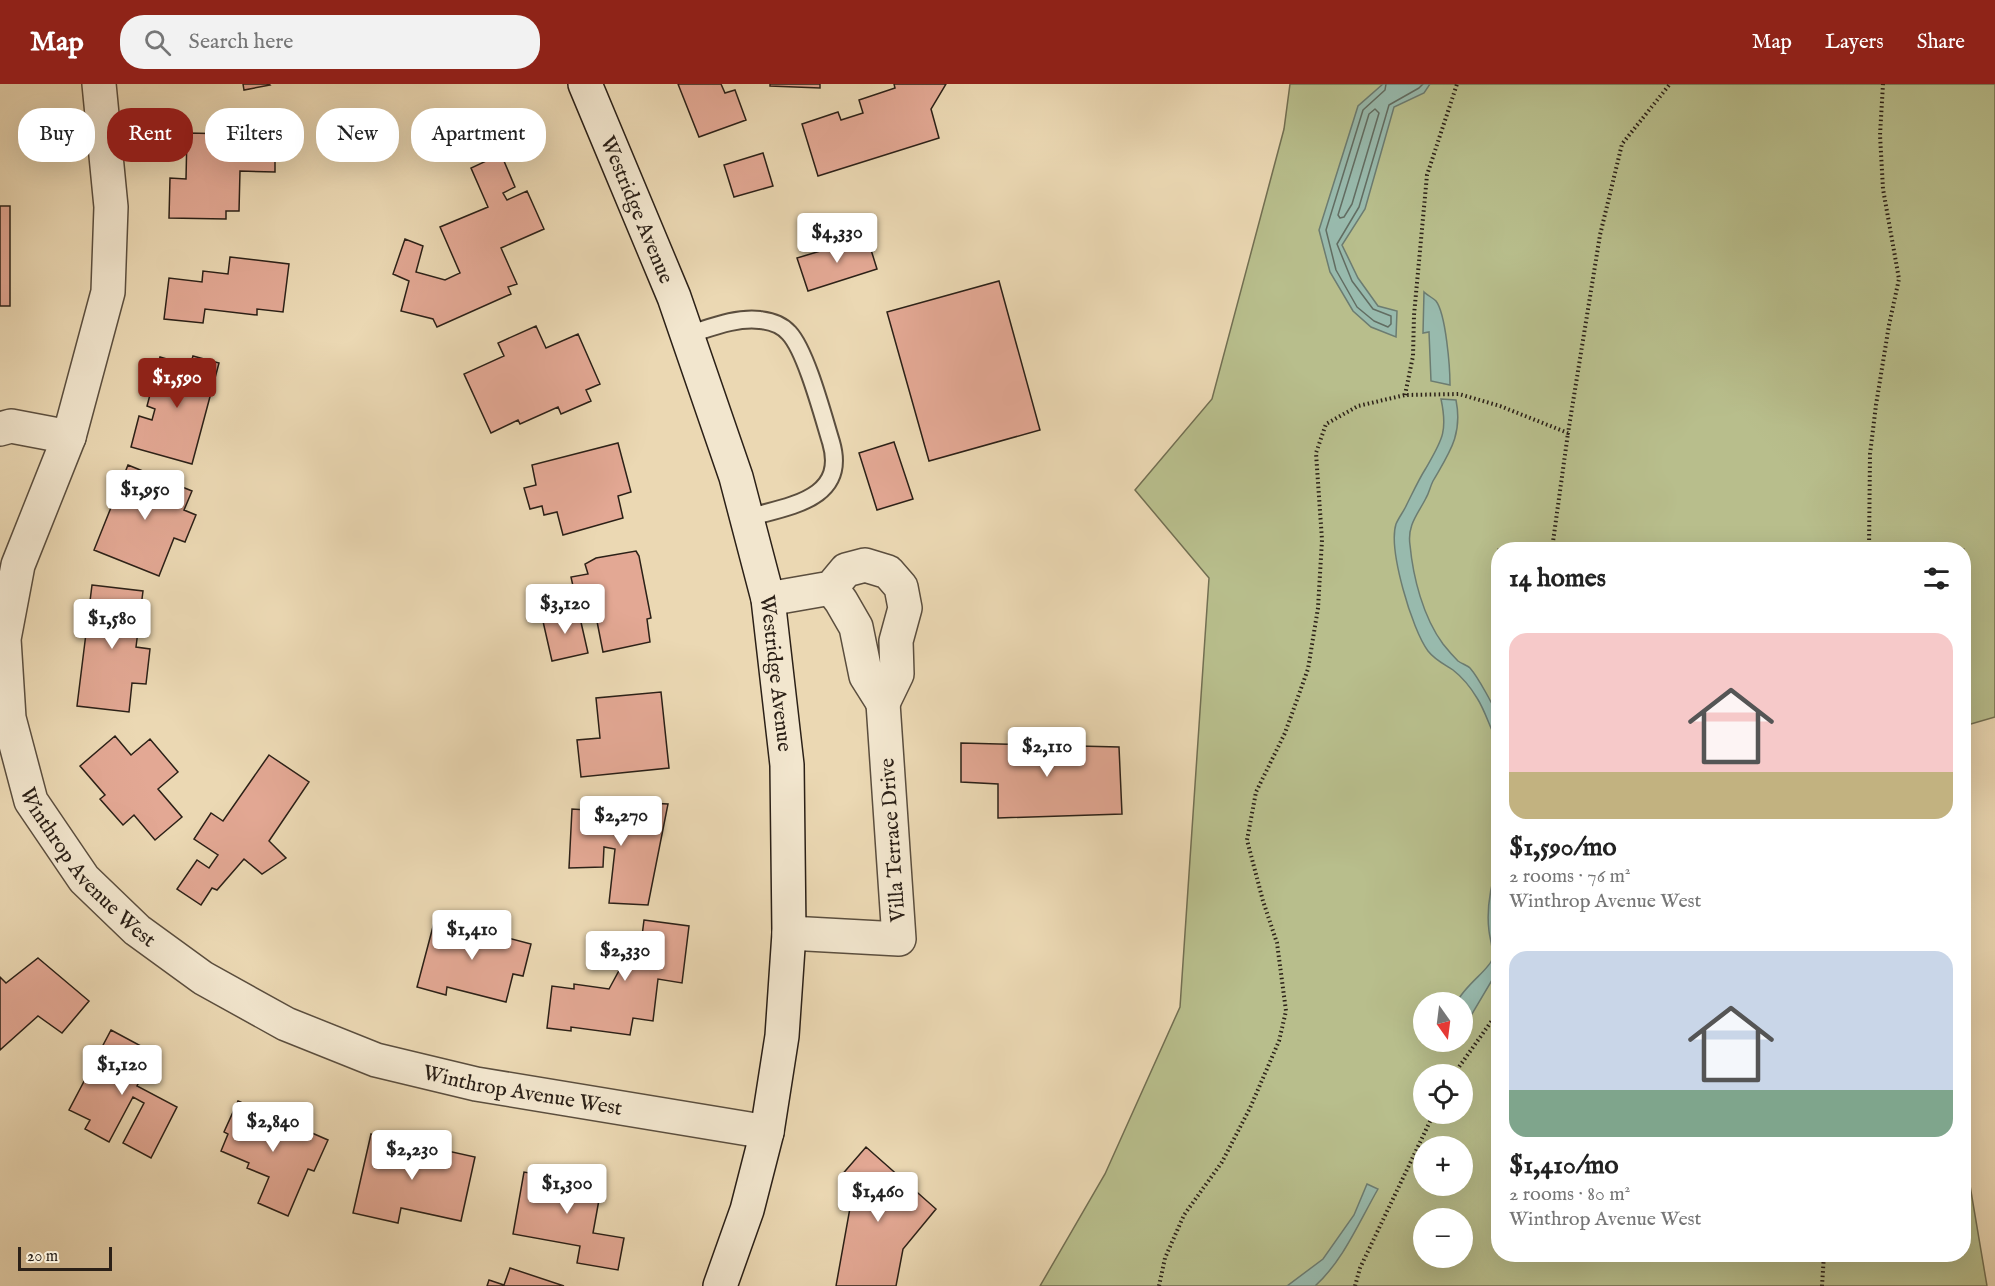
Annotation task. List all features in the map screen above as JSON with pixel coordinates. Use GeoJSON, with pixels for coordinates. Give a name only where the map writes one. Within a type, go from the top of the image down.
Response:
{"type":"FeatureCollection","features":[{"type":"Feature","properties":{"kind":"street","name":"Winthrop Avenue West"},"geometry":{"type":"LineString","coordinates":[[99,84],[111,207],[108,292],[69,437],[18,565],[4,639],[9,718],[31,801],[84,879],[137,930],[203,978],[286,1024],[376,1060],[476,1084],[768,1132]]}},
{"type":"Feature","properties":{"kind":"street","name":"Westridge Avenue"},"geometry":{"type":"LineString","coordinates":[[585,84],[674,297],[736,477],[768,599],[787,765],[789,933],[782,1036],[768,1132],[747,1210],[720,1286]]}},
{"type":"Feature","properties":{"kind":"street"},"geometry":{"type":"LineString","coordinates":[[0,429],[11,426],[69,437]]}},
{"type":"Feature","properties":{"kind":"street","name":"Villa Terrace Drive"},"geometry":{"type":"LineString","coordinates":[[789,933],[899,939],[883,703],[866,676],[856,627],[831,588],[846,570],[865,565],[888,572],[901,587],[905,608],[896,641],[897,674],[883,703]]}},
{"type":"Feature","properties":{"kind":"street"},"geometry":{"type":"LineString","coordinates":[[768,599],[831,588]]}},
{"type":"Feature","properties":{"kind":"street"},"geometry":{"type":"LineString","coordinates":[[859,645],[896,641]]}},
{"type":"Feature","properties":{"kind":"lane"},"geometry":{"type":"LineString","coordinates":[[687,335],[738,320],[759,320],[777,324],[789,333],[798,348],[831,442],[835,455],[834,471],[827,484],[813,497],[747,518]]}},
{"type":"Feature","properties":{"kind":"path"},"geometry":{"type":"LineString","coordinates":[[1405,395],[1413,356],[1414,315],[1427,175],[1457,84]]}},
{"type":"Feature","properties":{"kind":"path"},"geometry":{"type":"LineString","coordinates":[[1553,542],[1600,235],[1622,144],[1670,84]]}},
{"type":"Feature","properties":{"kind":"path"},"geometry":{"type":"LineString","coordinates":[[1869,542],[1871,444],[1899,279],[1883,189],[1880,135],[1883,84]]}},
{"type":"Feature","properties":{"kind":"path"},"geometry":{"type":"LineString","coordinates":[[1159,1286],[1166,1258],[1184,1215],[1222,1162],[1250,1108],[1279,1041],[1286,1011],[1277,943],[1247,840],[1256,792],[1285,733],[1310,659],[1318,608],[1322,540],[1316,453],[1326,424],[1358,406],[1405,395],[1460,394],[1500,406],[1568,433]]}},
{"type":"Feature","properties":{"kind":"path"},"geometry":{"type":"LineString","coordinates":[[1461,1064],[1491,1022]]}},
{"type":"Feature","properties":{"kind":"path"},"geometry":{"type":"LineString","coordinates":[[1355,1286],[1360,1268],[1429,1124]]}},
{"type":"Feature","properties":{"kind":"path"},"geometry":{"type":"LineString","coordinates":[[1822,1286],[1824,1262]]}},
{"type":"Feature","properties":{"kind":"green space"},"geometry":{"type":"Polygon","coordinates":[[[1290,84],[1995,84],[1995,717],[1971,724],[1971,542],[1491,542],[1491,1262],[1971,1262],[1971,1191],[1987,1286],[1040,1286],[1105,1174],[1180,1007],[1209,578],[1135,490],[1212,399],[1284,129],[1290,84]]]}},
{"type":"Feature","properties":{"kind":"water"},"geometry":{"type":"Polygon","coordinates":[[[1383,84],[1430,84],[1424,93],[1394,107],[1365,209],[1342,245],[1358,278],[1378,306],[1397,311],[1396,337],[1371,327],[1353,311],[1330,272],[1319,230],[1358,106],[1383,84]]]}},
{"type":"Feature","properties":{"kind":"water"},"geometry":{"type":"Polygon","coordinates":[[[1424,292],[1436,301],[1442,317],[1450,385],[1431,381],[1429,332],[1423,333],[1424,292]]]}},
{"type":"Feature","properties":{"kind":"water"},"geometry":{"type":"Polygon","coordinates":[[[1441,399],[1456,400],[1458,423],[1456,434],[1410,531],[1411,557],[1416,583],[1430,622],[1443,644],[1458,661],[1470,668],[1482,685],[1491,703],[1491,727],[1472,690],[1463,679],[1431,654],[1422,641],[1403,589],[1395,551],[1396,524],[1436,450],[1444,428],[1441,399]]]}},
{"type":"Feature","properties":{"kind":"water"},"geometry":{"type":"Polygon","coordinates":[[[1491,887],[1491,944],[1488,922],[1489,905],[1491,887]]]}},
{"type":"Feature","properties":{"kind":"water"},"geometry":{"type":"Polygon","coordinates":[[[1491,961],[1491,982],[1473,1012],[1473,992],[1463,992],[1491,961]]]}},
{"type":"Feature","properties":{"kind":"water"},"geometry":{"type":"Polygon","coordinates":[[[1367,1184],[1378,1189],[1334,1265],[1315,1286],[1287,1286],[1323,1259],[1354,1215],[1367,1184]]]}},
{"type":"Feature","properties":{"kind":"building"},"geometry":{"type":"Polygon","coordinates":[[[243,84],[269,84],[270,85],[244,90],[243,84]]]}},
{"type":"Feature","properties":{"kind":"building"},"geometry":{"type":"Polygon","coordinates":[[[678,84],[721,84],[725,93],[735,90],[746,120],[699,137],[678,84]]]}},
{"type":"Feature","properties":{"kind":"building"},"geometry":{"type":"Polygon","coordinates":[[[770,84],[820,84],[820,88],[770,86],[770,84]]]}},
{"type":"Feature","properties":{"kind":"building"},"geometry":{"type":"Polygon","coordinates":[[[894,84],[946,84],[931,109],[939,138],[818,176],[802,124],[838,112],[841,120],[863,113],[859,100],[895,88],[894,84]]]}},
{"type":"Feature","properties":{"kind":"building"},"geometry":{"type":"Polygon","coordinates":[[[193,133],[205,133],[205,162],[275,162],[275,172],[240,171],[239,211],[226,211],[226,219],[169,218],[170,178],[186,179],[186,162],[193,162],[193,133]]]}},
{"type":"Feature","properties":{"kind":"building"},"geometry":{"type":"Polygon","coordinates":[[[763,153],[773,186],[734,197],[724,165],[763,153]]]}},
{"type":"Feature","properties":{"kind":"building"},"geometry":{"type":"Polygon","coordinates":[[[484,162],[504,162],[515,187],[503,193],[507,200],[527,191],[544,229],[501,248],[517,284],[508,287],[511,294],[437,327],[433,319],[401,311],[409,281],[393,274],[405,239],[423,246],[416,272],[445,280],[460,273],[440,227],[488,207],[471,168],[484,162]]]}},
{"type":"Feature","properties":{"kind":"building"},"geometry":{"type":"Polygon","coordinates":[[[0,206],[10,206],[10,306],[0,306],[0,206]]]}},
{"type":"Feature","properties":{"kind":"building"},"geometry":{"type":"Polygon","coordinates":[[[867,237],[877,269],[808,291],[797,258],[867,237]]]}},
{"type":"Feature","properties":{"kind":"building"},"geometry":{"type":"Polygon","coordinates":[[[230,257],[289,264],[283,312],[257,309],[257,315],[205,309],[203,323],[164,319],[169,278],[202,282],[203,271],[228,274],[230,257]]]}},
{"type":"Feature","properties":{"kind":"building"},"geometry":{"type":"Polygon","coordinates":[[[999,281],[1040,430],[929,461],[887,312],[999,281]]]}},
{"type":"Feature","properties":{"kind":"building"},"geometry":{"type":"Polygon","coordinates":[[[536,326],[546,348],[578,334],[600,384],[586,390],[591,401],[561,414],[558,407],[520,424],[518,420],[491,433],[464,374],[504,356],[498,343],[536,326]]]}},
{"type":"Feature","properties":{"kind":"building"},"geometry":{"type":"Polygon","coordinates":[[[193,356],[219,363],[192,464],[131,447],[139,416],[152,420],[155,409],[147,406],[160,357],[190,366],[193,356]]]}},
{"type":"Feature","properties":{"kind":"building"},"geometry":{"type":"Polygon","coordinates":[[[894,442],[913,499],[877,510],[859,453],[894,442]]]}},
{"type":"Feature","properties":{"kind":"building"},"geometry":{"type":"Polygon","coordinates":[[[618,443],[631,492],[618,496],[623,518],[563,535],[557,512],[544,515],[542,506],[530,509],[524,488],[536,485],[532,465],[618,443]]]}},
{"type":"Feature","properties":{"kind":"building"},"geometry":{"type":"Polygon","coordinates":[[[128,465],[192,491],[184,510],[196,515],[185,542],[174,538],[159,576],[94,550],[128,465]]]}},
{"type":"Feature","properties":{"kind":"building"},"geometry":{"type":"Polygon","coordinates":[[[636,551],[639,556],[651,618],[647,619],[650,642],[603,652],[594,606],[578,609],[571,577],[588,574],[585,564],[596,558],[636,551]]]}},
{"type":"Feature","properties":{"kind":"building"},"geometry":{"type":"Polygon","coordinates":[[[92,585],[143,591],[136,647],[150,649],[146,684],[132,683],[129,712],[77,706],[92,585]]]}},
{"type":"Feature","properties":{"kind":"building"},"geometry":{"type":"Polygon","coordinates":[[[578,609],[588,653],[552,661],[542,617],[578,609]]]}},
{"type":"Feature","properties":{"kind":"building"},"geometry":{"type":"Polygon","coordinates":[[[661,692],[669,768],[581,777],[577,740],[600,738],[596,698],[661,692]]]}},
{"type":"Feature","properties":{"kind":"building"},"geometry":{"type":"Polygon","coordinates":[[[115,736],[131,755],[150,739],[178,772],[158,789],[182,817],[155,840],[134,815],[123,825],[100,799],[105,795],[80,766],[115,736]]]}},
{"type":"Feature","properties":{"kind":"building"},"geometry":{"type":"Polygon","coordinates":[[[961,743],[1119,747],[1122,814],[998,818],[998,784],[961,782],[961,743]]]}},
{"type":"Feature","properties":{"kind":"building"},"geometry":{"type":"Polygon","coordinates":[[[269,755],[309,782],[269,841],[286,858],[262,874],[244,859],[217,890],[212,888],[201,905],[177,889],[197,860],[209,868],[218,855],[194,839],[211,813],[223,821],[269,755]]]}},
{"type":"Feature","properties":{"kind":"building"},"geometry":{"type":"Polygon","coordinates":[[[625,802],[668,804],[648,905],[609,903],[615,849],[604,847],[603,867],[569,868],[572,809],[619,812],[625,802]]]}},
{"type":"Feature","properties":{"kind":"building"},"geometry":{"type":"Polygon","coordinates":[[[435,919],[531,944],[523,976],[513,974],[506,1002],[447,987],[446,995],[417,987],[435,919]]]}},
{"type":"Feature","properties":{"kind":"building"},"geometry":{"type":"Polygon","coordinates":[[[644,920],[689,926],[682,983],[658,979],[653,1021],[633,1018],[630,1035],[571,1027],[571,1031],[547,1028],[552,986],[574,989],[574,984],[609,989],[622,965],[609,957],[612,932],[642,936],[644,920]]]}},
{"type":"Feature","properties":{"kind":"building"},"geometry":{"type":"Polygon","coordinates":[[[38,958],[89,1001],[62,1033],[38,1016],[0,1050],[0,977],[6,983],[38,958]]]}},
{"type":"Feature","properties":{"kind":"building"},"geometry":{"type":"Polygon","coordinates":[[[111,1030],[154,1053],[137,1086],[177,1107],[151,1158],[123,1143],[144,1103],[133,1097],[109,1142],[85,1129],[90,1120],[69,1110],[111,1030]]]}},
{"type":"Feature","properties":{"kind":"building"},"geometry":{"type":"Polygon","coordinates":[[[238,1101],[328,1140],[314,1171],[308,1169],[288,1216],[258,1203],[269,1177],[247,1168],[249,1163],[221,1151],[228,1134],[224,1132],[238,1101]]]}},
{"type":"Feature","properties":{"kind":"building"},"geometry":{"type":"Polygon","coordinates":[[[371,1134],[475,1157],[461,1221],[401,1208],[398,1223],[353,1213],[371,1134]]]}},
{"type":"Feature","properties":{"kind":"building"},"geometry":{"type":"Polygon","coordinates":[[[866,1147],[936,1209],[903,1249],[896,1286],[836,1286],[850,1208],[846,1202],[856,1192],[840,1177],[866,1147]]]}},
{"type":"Feature","properties":{"kind":"building"},"geometry":{"type":"Polygon","coordinates":[[[573,1166],[604,1172],[593,1233],[624,1238],[618,1270],[577,1263],[580,1246],[513,1234],[524,1172],[570,1180],[573,1166]]]}},
{"type":"Feature","properties":{"kind":"building"},"geometry":{"type":"Polygon","coordinates":[[[510,1268],[564,1286],[487,1286],[489,1280],[504,1285],[510,1268]]]}}]}
